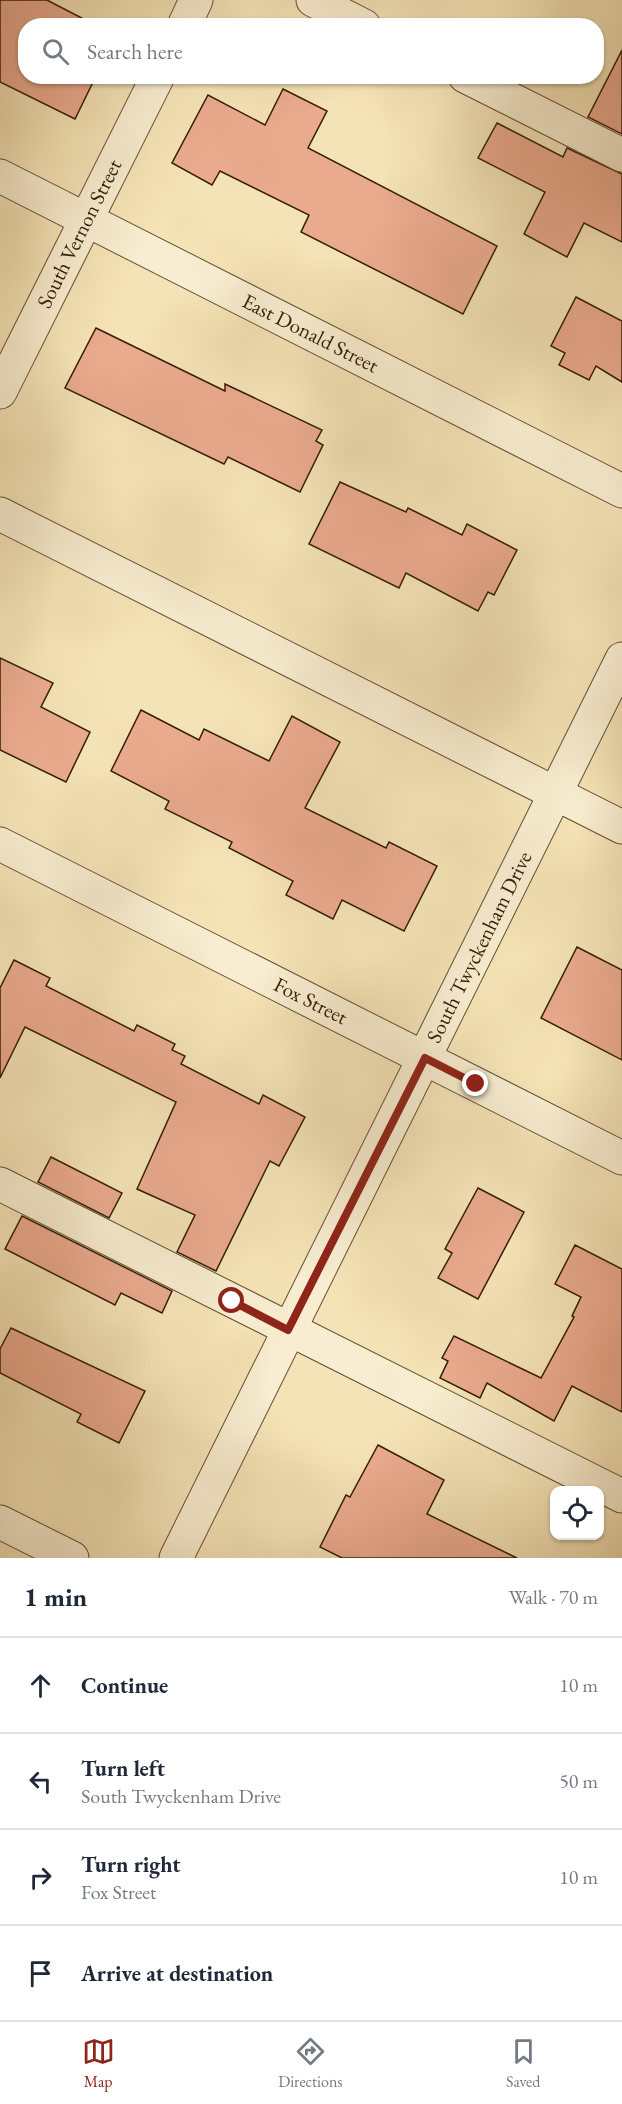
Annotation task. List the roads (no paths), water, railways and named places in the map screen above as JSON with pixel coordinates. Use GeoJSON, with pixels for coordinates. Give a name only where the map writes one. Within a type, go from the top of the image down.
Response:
{"type":"FeatureCollection","features":[{"type":"Feature","properties":{"kind":"street"},"geometry":{"type":"LineString","coordinates":[[188,18],[196,0]]}},
{"type":"Feature","properties":{"kind":"street"},"geometry":{"type":"LineString","coordinates":[[313,0],[348,18]]}},
{"type":"Feature","properties":{"kind":"street","name":"South Vernon Street"},"geometry":{"type":"LineString","coordinates":[[0,392],[154,84]]}},
{"type":"Feature","properties":{"kind":"street"},"geometry":{"type":"LineString","coordinates":[[481,84],[622,155]]}},
{"type":"Feature","properties":{"kind":"street","name":"East Donald Street"},"geometry":{"type":"LineString","coordinates":[[0,176],[622,491]]}},
{"type":"Feature","properties":{"kind":"street"},"geometry":{"type":"LineString","coordinates":[[0,514],[622,827]]}},
{"type":"Feature","properties":{"kind":"street","name":"South Twyckenham Drive"},"geometry":{"type":"LineString","coordinates":[[176,1558],[622,659]]}},
{"type":"Feature","properties":{"kind":"street","name":"Fox Street"},"geometry":{"type":"LineString","coordinates":[[0,844],[622,1158]]}},
{"type":"Feature","properties":{"kind":"street"},"geometry":{"type":"LineString","coordinates":[[0,1184],[622,1496]]}},
{"type":"Feature","properties":{"kind":"street"},"geometry":{"type":"LineString","coordinates":[[0,1522],[72,1558]]}}]}
